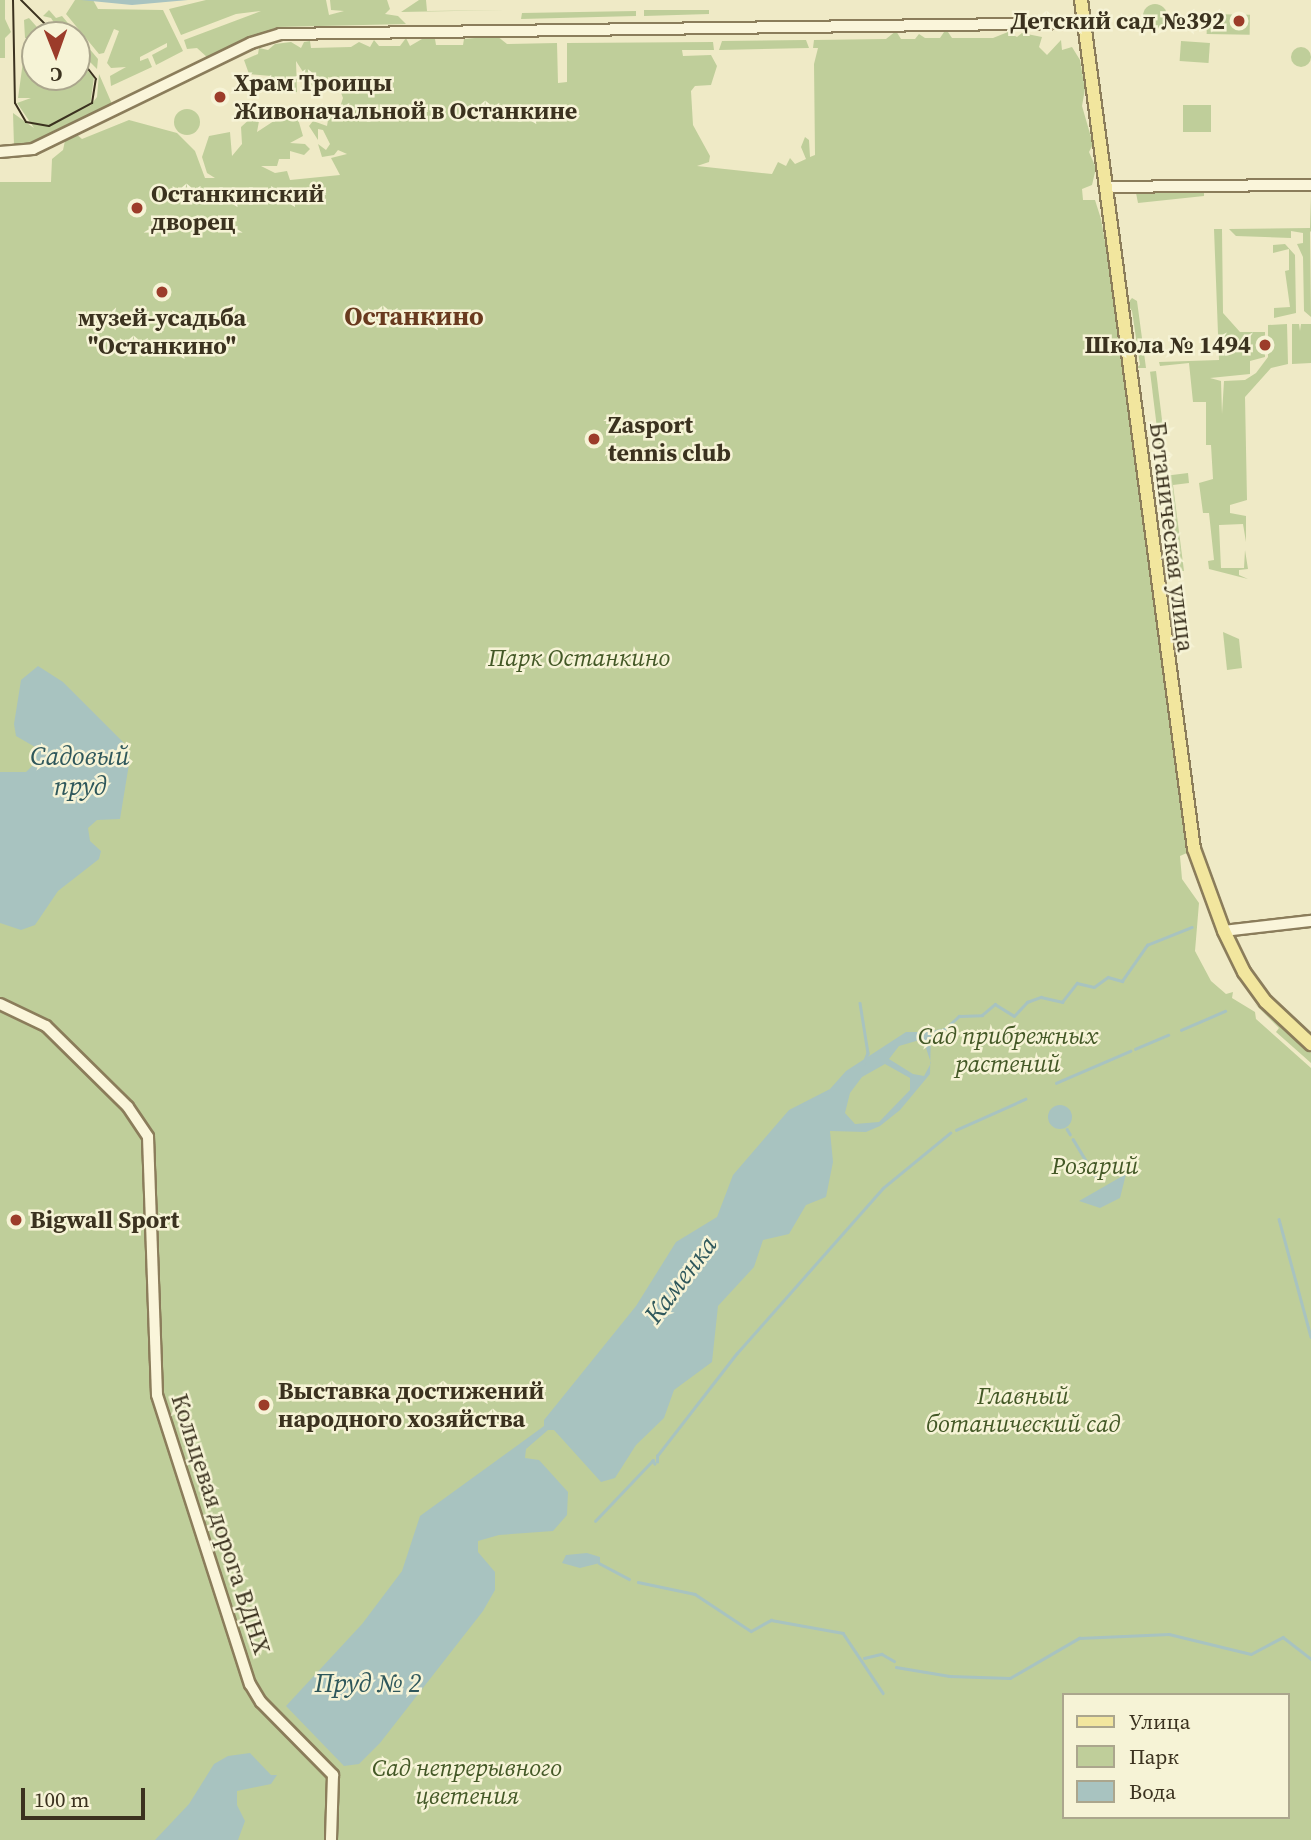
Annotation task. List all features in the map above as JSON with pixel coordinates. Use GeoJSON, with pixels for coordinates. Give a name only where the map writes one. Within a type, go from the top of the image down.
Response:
{"type":"FeatureCollection","features":[{"type":"Feature","properties":{"kind":"main road","name":"Ботаническая улица"},"geometry":{"type":"LineString","coordinates":[[1081,0],[1190,828],[1224,931],[1259,993],[1311,1044]]}},
{"type":"Feature","properties":{"kind":"street"},"geometry":{"type":"LineString","coordinates":[[0,152],[33,149],[274,34],[1083,23]]}},
{"type":"Feature","properties":{"kind":"street"},"geometry":{"type":"LineString","coordinates":[[1106,187],[1311,185]]}},
{"type":"Feature","properties":{"kind":"street"},"geometry":{"type":"LineString","coordinates":[[1224,931],[1311,921]]}},
{"type":"Feature","properties":{"kind":"street","name":"Кольцевая дорога ВДНХ"},"geometry":{"type":"LineString","coordinates":[[0,1004],[46,1026],[128,1107],[148,1137],[157,1395],[250,1684],[261,1702],[333,1775],[331,1840]]}},
{"type":"Feature","properties":{"kind":"green space"},"geometry":{"type":"Polygon","coordinates":[[[0,0],[5,0],[5,19],[11,32],[5,38],[5,58],[0,58],[0,0]]]}},
{"type":"Feature","properties":{"kind":"green space"},"geometry":{"type":"Polygon","coordinates":[[[75,0],[93,0],[98,9],[163,10],[183,51],[156,65],[152,55],[167,47],[167,43],[140,57],[140,61],[148,58],[152,67],[111,86],[110,76],[126,67],[111,68],[107,63],[119,31],[114,29],[104,53],[99,54],[91,44],[91,21],[72,21],[66,14],[75,0]]]}},
{"type":"Feature","properties":{"kind":"green space"},"geometry":{"type":"Polygon","coordinates":[[[206,0],[326,0],[329,15],[344,11],[331,10],[330,0],[387,0],[390,9],[385,14],[398,16],[406,24],[277,27],[208,58],[197,48],[187,49],[184,40],[261,11],[236,14],[181,35],[169,9],[206,0]]]}},
{"type":"Feature","properties":{"kind":"green space"},"geometry":{"type":"Polygon","coordinates":[[[419,0],[426,0],[427,11],[507,10],[401,12],[419,0]]]}},
{"type":"Feature","properties":{"kind":"green space"},"geometry":{"type":"Polygon","coordinates":[[[1155,4],[1163,8],[1167,16],[1163,24],[1155,28],[1147,24],[1143,16],[1147,8],[1155,4]]]}},
{"type":"Feature","properties":{"kind":"green space"},"geometry":{"type":"Polygon","coordinates":[[[49,10],[56,18],[62,16],[66,21],[53,21],[43,16],[49,10]]]}},
{"type":"Feature","properties":{"kind":"green space"},"geometry":{"type":"Polygon","coordinates":[[[644,10],[709,10],[709,14],[644,16],[644,10]]]}},
{"type":"Feature","properties":{"kind":"green space"},"geometry":{"type":"Polygon","coordinates":[[[636,11],[636,16],[521,19],[522,13],[636,11]]]}},
{"type":"Feature","properties":{"kind":"green space"},"geometry":{"type":"Polygon","coordinates":[[[1207,14],[1250,15],[1250,35],[1207,34],[1207,14]]]}},
{"type":"Feature","properties":{"kind":"green space"},"geometry":{"type":"Polygon","coordinates":[[[946,29],[952,38],[993,38],[1008,32],[1017,37],[1022,33],[1042,37],[1039,47],[1047,55],[1061,40],[1062,50],[1072,47],[1080,60],[1085,89],[1082,106],[1093,144],[1089,152],[1096,168],[1092,185],[1082,189],[1083,200],[1095,200],[1101,219],[1120,325],[1189,852],[1180,856],[1182,879],[1199,903],[1195,951],[1211,981],[1226,994],[1233,992],[1232,998],[1255,1012],[1256,1019],[1311,1068],[1311,1840],[0,1840],[0,182],[51,182],[52,159],[63,150],[66,136],[75,133],[82,139],[129,120],[177,133],[195,151],[205,178],[215,178],[207,173],[202,157],[209,136],[230,132],[232,156],[242,144],[241,127],[252,117],[259,121],[257,132],[280,117],[298,119],[303,136],[290,143],[305,144],[310,149],[304,155],[290,151],[290,159],[279,159],[277,166],[261,166],[275,173],[287,171],[290,180],[340,175],[331,158],[347,154],[338,150],[334,155],[322,157],[318,144],[326,150],[330,144],[323,130],[318,129],[318,140],[309,126],[313,121],[327,126],[329,114],[339,110],[343,98],[340,90],[346,82],[328,77],[327,89],[316,90],[306,78],[303,88],[303,72],[296,61],[297,92],[281,93],[272,90],[271,76],[249,74],[244,60],[258,54],[259,48],[268,50],[275,44],[291,42],[301,48],[304,42],[310,41],[311,48],[351,47],[359,42],[370,47],[374,40],[379,46],[400,46],[406,38],[410,46],[422,39],[435,39],[436,45],[463,45],[464,39],[497,36],[507,44],[557,43],[558,83],[567,82],[567,43],[713,42],[714,50],[682,50],[683,56],[711,55],[717,66],[711,85],[695,86],[691,91],[693,125],[710,156],[709,162],[697,166],[772,174],[778,162],[786,166],[790,158],[795,164],[806,159],[801,147],[805,137],[809,140],[810,157],[815,155],[814,64],[818,48],[813,48],[814,40],[886,39],[896,31],[901,39],[915,39],[919,34],[925,38],[940,38],[946,29]]]}},
{"type":"Feature","properties":{"kind":"green space"},"geometry":{"type":"Polygon","coordinates":[[[806,40],[809,48],[719,50],[722,41],[806,40]]]}},
{"type":"Feature","properties":{"kind":"green space"},"geometry":{"type":"Polygon","coordinates":[[[1181,41],[1210,43],[1209,63],[1180,61],[1181,41]]]}},
{"type":"Feature","properties":{"kind":"green space"},"geometry":{"type":"Polygon","coordinates":[[[1297,47],[1305,47],[1311,57],[1305,67],[1297,67],[1291,61],[1291,53],[1297,47]]]}},
{"type":"Feature","properties":{"kind":"green space"},"geometry":{"type":"Polygon","coordinates":[[[91,51],[98,59],[97,69],[91,63],[91,51]]]}},
{"type":"Feature","properties":{"kind":"green space"},"geometry":{"type":"Polygon","coordinates":[[[91,74],[94,77],[90,106],[97,97],[99,74],[112,104],[35,141],[14,146],[13,113],[34,128],[17,103],[31,98],[18,98],[21,76],[21,91],[91,91],[91,74]]]}},
{"type":"Feature","properties":{"kind":"green space"},"geometry":{"type":"Polygon","coordinates":[[[1183,105],[1211,105],[1211,132],[1183,132],[1183,105]]]}},
{"type":"Feature","properties":{"kind":"green space"},"geometry":{"type":"Polygon","coordinates":[[[187,109],[196,113],[200,122],[196,131],[187,135],[178,131],[174,122],[178,113],[187,109]]]}},
{"type":"Feature","properties":{"kind":"green space"},"geometry":{"type":"Polygon","coordinates":[[[1136,193],[1204,193],[1204,196],[1138,203],[1136,193]]]}},
{"type":"Feature","properties":{"kind":"green space"},"geometry":{"type":"Polygon","coordinates":[[[1311,196],[1311,317],[1304,311],[1303,257],[1297,244],[1303,243],[1303,233],[1291,231],[1291,238],[1236,236],[1229,229],[1310,228],[1311,196]]]}},
{"type":"Feature","properties":{"kind":"green space"},"geometry":{"type":"Polygon","coordinates":[[[1214,229],[1222,229],[1223,313],[1240,332],[1265,332],[1265,357],[1250,361],[1250,374],[1210,378],[1221,381],[1222,414],[1224,381],[1245,380],[1256,373],[1268,357],[1268,325],[1287,324],[1288,364],[1271,368],[1245,397],[1247,500],[1230,505],[1230,513],[1246,516],[1246,542],[1243,524],[1219,525],[1221,568],[1244,568],[1245,550],[1248,569],[1239,570],[1239,575],[1248,579],[1209,569],[1208,561],[1214,560],[1209,513],[1203,513],[1199,483],[1213,479],[1211,445],[1206,445],[1206,402],[1193,402],[1189,363],[1160,366],[1159,362],[1219,360],[1214,229]]]}},
{"type":"Feature","properties":{"kind":"green space"},"geometry":{"type":"Polygon","coordinates":[[[1285,244],[1295,255],[1296,313],[1274,318],[1274,308],[1290,307],[1285,271],[1289,270],[1289,249],[1273,253],[1273,245],[1285,244]]]}},
{"type":"Feature","properties":{"kind":"green space"},"geometry":{"type":"Polygon","coordinates":[[[1132,298],[1137,301],[1146,368],[1136,368],[1140,365],[1132,311],[1127,304],[1132,298]]]}},
{"type":"Feature","properties":{"kind":"green space"},"geometry":{"type":"Polygon","coordinates":[[[1292,324],[1299,324],[1300,331],[1301,324],[1311,324],[1311,363],[1292,364],[1292,324]]]}},
{"type":"Feature","properties":{"kind":"green space"},"geometry":{"type":"Polygon","coordinates":[[[1156,371],[1167,457],[1161,458],[1150,372],[1156,371]]]}},
{"type":"Feature","properties":{"kind":"green space"},"geometry":{"type":"Polygon","coordinates":[[[1188,473],[1189,483],[1173,485],[1184,571],[1176,571],[1164,476],[1188,473]]]}},
{"type":"Feature","properties":{"kind":"green space"},"geometry":{"type":"Polygon","coordinates":[[[1223,632],[1239,639],[1242,668],[1227,670],[1223,632]]]}},
{"type":"Feature","properties":{"kind":"green space"},"geometry":{"type":"Polygon","coordinates":[[[1254,1003],[1311,1053],[1311,1063],[1276,1032],[1279,1028],[1254,1003]]]}},
{"type":"Feature","properties":{"kind":"water"},"geometry":{"type":"Polygon","coordinates":[[[81,0],[188,0],[132,5],[81,0]]]}},
{"type":"Feature","properties":{"kind":"water","name":"Садовый пруд"},"geometry":{"type":"Polygon","coordinates":[[[38,666],[63,682],[126,745],[130,758],[120,819],[97,820],[88,828],[90,841],[101,851],[99,859],[58,891],[35,925],[21,930],[0,923],[0,772],[26,772],[35,763],[35,747],[16,736],[14,724],[21,680],[38,666]]]}},
{"type":"Feature","properties":{"kind":"water","name":"Пруд № 2"},"geometry":{"type":"Polygon","coordinates":[[[906,1032],[931,1032],[930,1061],[923,1039],[899,1046],[889,1059],[913,1074],[924,1076],[930,1064],[930,1074],[900,1110],[880,1126],[866,1132],[830,1131],[833,1162],[826,1197],[806,1205],[789,1234],[763,1240],[754,1267],[718,1306],[712,1362],[674,1390],[664,1418],[636,1445],[615,1478],[601,1482],[554,1430],[548,1430],[526,1449],[525,1458],[539,1460],[568,1492],[567,1515],[553,1531],[499,1535],[478,1541],[478,1552],[495,1572],[495,1590],[483,1611],[380,1743],[359,1764],[344,1766],[286,1706],[362,1624],[402,1571],[420,1516],[544,1426],[544,1420],[636,1306],[676,1242],[717,1217],[733,1175],[789,1110],[830,1089],[846,1071],[906,1032]],[[885,1064],[862,1077],[850,1093],[845,1113],[855,1124],[879,1122],[910,1090],[910,1078],[885,1064]]]}},
{"type":"Feature","properties":{"kind":"water"},"geometry":{"type":"Polygon","coordinates":[[[1060,1105],[1071,1112],[1072,1117],[1065,1128],[1060,1129],[1049,1122],[1048,1117],[1055,1106],[1060,1105]]]}},
{"type":"Feature","properties":{"kind":"water"},"geometry":{"type":"Polygon","coordinates":[[[1126,1174],[1120,1198],[1100,1208],[1079,1201],[1126,1174]]]}},
{"type":"Feature","properties":{"kind":"water"},"geometry":{"type":"Polygon","coordinates":[[[587,1553],[600,1557],[600,1563],[580,1568],[562,1563],[566,1555],[587,1553]]]}},
{"type":"Feature","properties":{"kind":"water"},"geometry":{"type":"Polygon","coordinates":[[[250,1753],[271,1775],[277,1775],[271,1784],[237,1791],[237,1805],[245,1821],[238,1840],[155,1840],[189,1804],[214,1764],[228,1756],[250,1753]]]}},
{"type":"Feature","properties":{"kind":"waterway","name":"Каменка"},"geometry":{"type":"LineString","coordinates":[[928,1033],[945,1029],[959,1016],[982,1015],[995,1004],[1014,1016],[1027,1002],[1041,997],[1062,1002],[1077,983],[1094,987],[1108,977],[1122,981],[1147,945],[1192,927]]}},
{"type":"Feature","properties":{"kind":"waterway"},"geometry":{"type":"LineString","coordinates":[[860,1003],[868,1053],[864,1063]]}},
{"type":"Feature","properties":{"kind":"waterway"},"geometry":{"type":"LineString","coordinates":[[1181,1030],[1225,1011]]}},
{"type":"Feature","properties":{"kind":"waterway"},"geometry":{"type":"LineString","coordinates":[[1135,1049],[1168,1035]]}},
{"type":"Feature","properties":{"kind":"waterway"},"geometry":{"type":"LineString","coordinates":[[1056,1083],[1130,1051]]}},
{"type":"Feature","properties":{"kind":"waterway"},"geometry":{"type":"LineString","coordinates":[[956,1130],[1025,1099]]}},
{"type":"Feature","properties":{"kind":"waterway"},"geometry":{"type":"LineString","coordinates":[[1067,1129],[1070,1134]]}},
{"type":"Feature","properties":{"kind":"waterway"},"geometry":{"type":"LineString","coordinates":[[657,1462],[657,1456],[737,1353],[883,1188],[950,1133]]}},
{"type":"Feature","properties":{"kind":"waterway"},"geometry":{"type":"LineString","coordinates":[[1073,1139],[1097,1179]]}},
{"type":"Feature","properties":{"kind":"waterway"},"geometry":{"type":"LineString","coordinates":[[1279,1219],[1311,1337]]}},
{"type":"Feature","properties":{"kind":"waterway"},"geometry":{"type":"LineString","coordinates":[[595,1521],[653,1460],[655,1464]]}},
{"type":"Feature","properties":{"kind":"waterway"},"geometry":{"type":"LineString","coordinates":[[599,1563],[629,1579]]}},
{"type":"Feature","properties":{"kind":"waterway"},"geometry":{"type":"LineString","coordinates":[[638,1582],[695,1594],[751,1631],[771,1620],[843,1633],[883,1693]]}},
{"type":"Feature","properties":{"kind":"waterway"},"geometry":{"type":"LineString","coordinates":[[896,1667],[949,1676],[1010,1678],[1079,1638],[1169,1634],[1251,1654],[1283,1637],[1311,1659]]}},
{"type":"Feature","properties":{"kind":"waterway"},"geometry":{"type":"LineString","coordinates":[[864,1658],[882,1654],[894,1661]]}},
{"type":"Feature","properties":{"kind":"tram line"},"geometry":{"type":"LineString","coordinates":[[13,0],[15,103],[26,122],[49,126],[92,103],[96,79],[91,73]]}},
{"type":"Feature","properties":{"kind":"tram line"},"geometry":{"type":"LineString","coordinates":[[21,0],[42,21]]}},
{"type":"Feature","properties":{"kind":"place","name":"Детский сад №392"},"geometry":{"type":"Point","coordinates":[1239,21]}},
{"type":"Feature","properties":{"kind":"place","name":"Храм Троицы Живоначальной в Останкине"},"geometry":{"type":"Point","coordinates":[220,97]}},
{"type":"Feature","properties":{"kind":"place","name":"Останкинский дворец"},"geometry":{"type":"Point","coordinates":[137,208]}},
{"type":"Feature","properties":{"kind":"place","name":"музей-усадьба \"Останкино\""},"geometry":{"type":"Point","coordinates":[162,292]}},
{"type":"Feature","properties":{"kind":"place","name":"Школа № 1494"},"geometry":{"type":"Point","coordinates":[1265,345]}},
{"type":"Feature","properties":{"kind":"place","name":"Zasport tennis club"},"geometry":{"type":"Point","coordinates":[594,439]}},
{"type":"Feature","properties":{"kind":"place","name":"Bigwall Sport"},"geometry":{"type":"Point","coordinates":[16,1220]}},
{"type":"Feature","properties":{"kind":"place","name":"Выставка достижений народного хозяйства"},"geometry":{"type":"Point","coordinates":[264,1405]}},
{"type":"Feature","properties":{"kind":"district","name":"Останкино"},"geometry":{"type":"Point","coordinates":[414,317]}},
{"type":"Feature","properties":{"kind":"park label","name":"Парк Останкино"},"geometry":{"type":"Point","coordinates":[579,658]}},
{"type":"Feature","properties":{"kind":"park label","name":"Сад прибрежных растений"},"geometry":{"type":"Point","coordinates":[1008,1050]}},
{"type":"Feature","properties":{"kind":"park label","name":"Розарий"},"geometry":{"type":"Point","coordinates":[1095,1166]}},
{"type":"Feature","properties":{"kind":"park label","name":"Главный ботанический сад"},"geometry":{"type":"Point","coordinates":[1023,1410]}},
{"type":"Feature","properties":{"kind":"park label","name":"Сад непрерывного цветения"},"geometry":{"type":"Point","coordinates":[467,1782]}}]}
